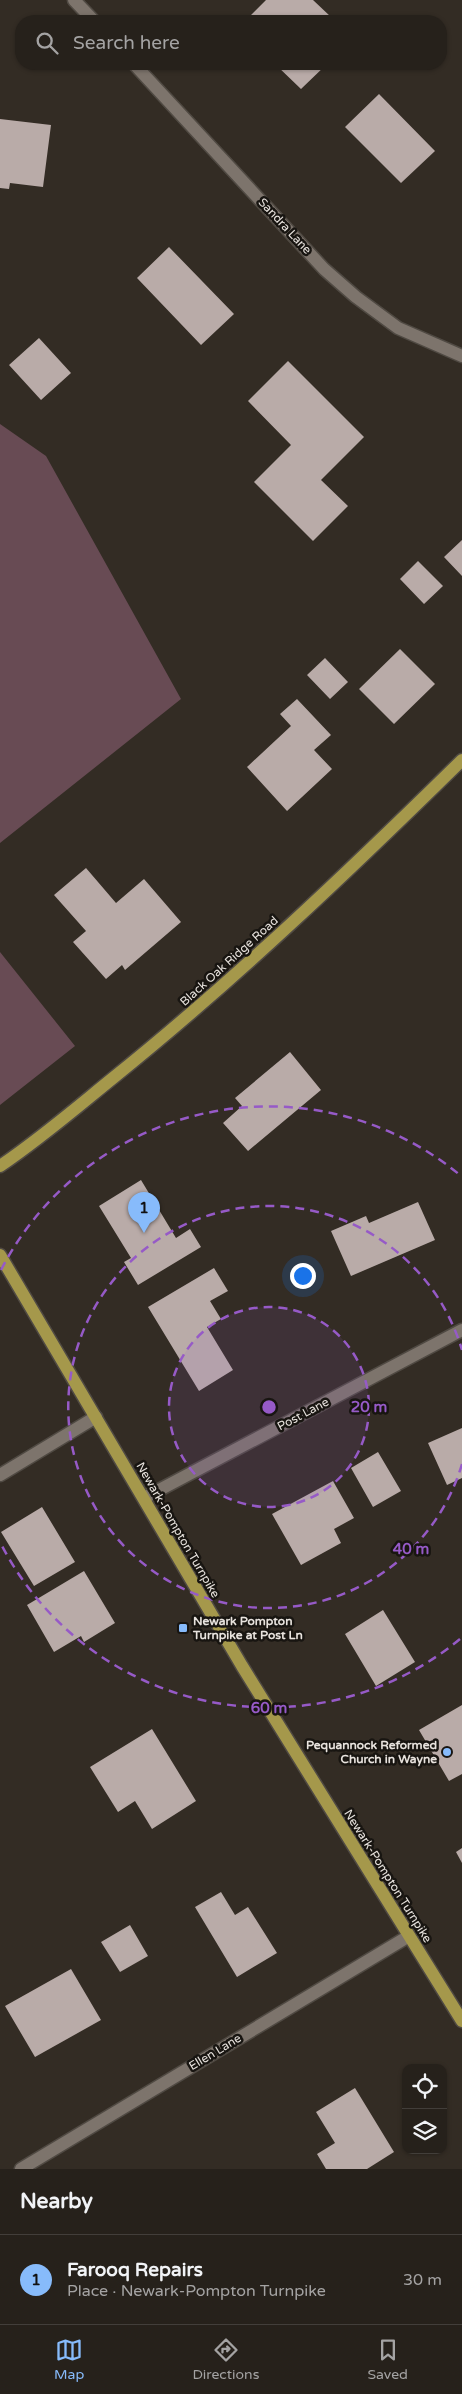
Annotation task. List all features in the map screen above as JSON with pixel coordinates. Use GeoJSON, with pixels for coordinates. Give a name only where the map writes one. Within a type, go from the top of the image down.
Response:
{"type":"FeatureCollection","features":[{"type":"Feature","properties":{"kind":"main road","name":"Black Oak Ridge Road"},"geometry":{"type":"LineString","coordinates":[[0,1166],[30,1145],[180,1024],[354,866],[462,760]]}},
{"type":"Feature","properties":{"kind":"main road","name":"Newark-Pompton Turnpike"},"geometry":{"type":"LineString","coordinates":[[0,1255],[242,1666],[462,2021]]}},
{"type":"Feature","properties":{"kind":"street"},"geometry":{"type":"LineString","coordinates":[[74,0],[88,15]]}},
{"type":"Feature","properties":{"kind":"street","name":"Sandra Lane"},"geometry":{"type":"LineString","coordinates":[[140,70],[324,269],[356,297],[398,328],[462,356]]}},
{"type":"Feature","properties":{"kind":"street","name":"Post Lane"},"geometry":{"type":"LineString","coordinates":[[144,1498],[462,1330]]}},
{"type":"Feature","properties":{"kind":"street"},"geometry":{"type":"LineString","coordinates":[[0,1474],[96,1417]]}},
{"type":"Feature","properties":{"kind":"street","name":"Ellen Lane"},"geometry":{"type":"LineString","coordinates":[[21,2169],[409,1936]]}},
{"type":"Feature","properties":{"kind":"shaded area"},"geometry":{"type":"Polygon","coordinates":[[[0,424],[46,456],[181,699],[0,843],[0,424]]]}},
{"type":"Feature","properties":{"kind":"shaded area"},"geometry":{"type":"Polygon","coordinates":[[[0,952],[75,1046],[0,1105],[0,952]]]}},
{"type":"Feature","properties":{"kind":"building"},"geometry":{"type":"Polygon","coordinates":[[[266,0],[313,0],[329,15],[251,15],[266,0]]]}},
{"type":"Feature","properties":{"kind":"building"},"geometry":{"type":"Polygon","coordinates":[[[281,70],[321,70],[301,89],[281,70]]]}},
{"type":"Feature","properties":{"kind":"building"},"geometry":{"type":"Polygon","coordinates":[[[379,94],[435,151],[401,183],[345,127],[379,94]]]}},
{"type":"Feature","properties":{"kind":"building"},"geometry":{"type":"Polygon","coordinates":[[[0,119],[51,125],[43,187],[10,183],[9,189],[0,188],[0,119]]]}},
{"type":"Feature","properties":{"kind":"building"},"geometry":{"type":"Polygon","coordinates":[[[169,247],[234,314],[201,345],[137,278],[169,247]]]}},
{"type":"Feature","properties":{"kind":"building"},"geometry":{"type":"Polygon","coordinates":[[[39,338],[71,373],[41,400],[9,365],[39,338]]]}},
{"type":"Feature","properties":{"kind":"building"},"geometry":{"type":"Polygon","coordinates":[[[288,361],[364,437],[321,480],[348,506],[313,541],[254,482],[291,445],[248,401],[288,361]]]}},
{"type":"Feature","properties":{"kind":"building"},"geometry":{"type":"Polygon","coordinates":[[[462,540],[462,576],[444,557],[462,540]]]}},
{"type":"Feature","properties":{"kind":"building"},"geometry":{"type":"Polygon","coordinates":[[[418,561],[443,586],[424,604],[400,579],[418,561]]]}},
{"type":"Feature","properties":{"kind":"building"},"geometry":{"type":"Polygon","coordinates":[[[400,649],[435,684],[394,724],[359,689],[400,649]]]}},
{"type":"Feature","properties":{"kind":"building"},"geometry":{"type":"Polygon","coordinates":[[[325,658],[348,682],[330,699],[307,675],[325,658]]]}},
{"type":"Feature","properties":{"kind":"building"},"geometry":{"type":"Polygon","coordinates":[[[297,699],[331,735],[314,750],[332,769],[287,811],[247,767],[291,726],[280,714],[297,699]]]}},
{"type":"Feature","properties":{"kind":"building"},"geometry":{"type":"Polygon","coordinates":[[[86,868],[116,903],[144,879],[181,922],[125,970],[122,965],[106,979],[73,942],[86,931],[54,895],[86,868]]]}},
{"type":"Feature","properties":{"kind":"building"},"geometry":{"type":"Polygon","coordinates":[[[290,1052],[321,1090],[248,1151],[223,1123],[242,1106],[235,1098],[290,1052]]]}},
{"type":"Feature","properties":{"kind":"building"},"geometry":{"type":"Polygon","coordinates":[[[141,1180],[176,1238],[190,1229],[201,1247],[138,1285],[124,1262],[131,1258],[99,1206],[141,1180]]]}},
{"type":"Feature","properties":{"kind":"building"},"geometry":{"type":"Polygon","coordinates":[[[418,1202],[435,1240],[351,1276],[331,1231],[366,1216],[369,1223],[418,1202]]]}},
{"type":"Feature","properties":{"kind":"building"},"geometry":{"type":"Polygon","coordinates":[[[214,1268],[228,1291],[210,1301],[221,1319],[207,1327],[233,1370],[199,1391],[148,1307],[214,1268]]]}},
{"type":"Feature","properties":{"kind":"building"},"geometry":{"type":"Polygon","coordinates":[[[462,1428],[462,1478],[447,1485],[428,1443],[462,1428]]]}},
{"type":"Feature","properties":{"kind":"building"},"geometry":{"type":"Polygon","coordinates":[[[378,1452],[401,1491],[373,1507],[351,1468],[378,1452]]]}},
{"type":"Feature","properties":{"kind":"building"},"geometry":{"type":"Polygon","coordinates":[[[333,1481],[354,1518],[334,1529],[341,1543],[301,1565],[272,1514],[333,1481]]]}},
{"type":"Feature","properties":{"kind":"building"},"geometry":{"type":"Polygon","coordinates":[[[42,1507],[75,1562],[34,1586],[1,1532],[42,1507]]]}},
{"type":"Feature","properties":{"kind":"building"},"geometry":{"type":"Polygon","coordinates":[[[84,1571],[115,1623],[84,1642],[81,1636],[54,1652],[27,1605],[84,1571]]]}},
{"type":"Feature","properties":{"kind":"building"},"geometry":{"type":"Polygon","coordinates":[[[383,1610],[415,1662],[376,1686],[345,1634],[383,1610]]]}},
{"type":"Feature","properties":{"kind":"building","name":"Pequannock Reformed Church in Wayne"},"geometry":{"type":"Polygon","coordinates":[[[462,1705],[462,1774],[449,1781],[419,1730],[462,1705]]]}},
{"type":"Feature","properties":{"kind":"building"},"geometry":{"type":"Polygon","coordinates":[[[152,1729],[196,1801],[152,1829],[135,1801],[118,1812],[90,1767],[152,1729]]]}},
{"type":"Feature","properties":{"kind":"building"},"geometry":{"type":"Polygon","coordinates":[[[462,1848],[462,1863],[456,1852],[462,1848]]]}},
{"type":"Feature","properties":{"kind":"building"},"geometry":{"type":"Polygon","coordinates":[[[221,1892],[235,1915],[248,1907],[277,1953],[237,1977],[195,1907],[221,1892]]]}},
{"type":"Feature","properties":{"kind":"building"},"geometry":{"type":"Polygon","coordinates":[[[130,1925],[148,1956],[120,1972],[101,1942],[130,1925]]]}},
{"type":"Feature","properties":{"kind":"building"},"geometry":{"type":"Polygon","coordinates":[[[71,1969],[101,2020],[35,2057],[5,2006],[71,1969]]]}},
{"type":"Feature","properties":{"kind":"building"},"geometry":{"type":"Polygon","coordinates":[[[355,2088],[394,2152],[367,2169],[326,2169],[317,2154],[335,2143],[316,2112],[355,2088]]]}},
{"type":"Feature","properties":{"kind":"place","name":"Farooq Repairs"},"geometry":{"type":"Point","coordinates":[144,1233]}},
{"type":"Feature","properties":{"kind":"place","name":"Newark Pompton Turnpike at Post Ln"},"geometry":{"type":"Point","coordinates":[183,1628]}},
{"type":"Feature","properties":{"kind":"place","name":"Pequannock Reformed Church in Wayne"},"geometry":{"type":"Point","coordinates":[447,1752]}}]}
